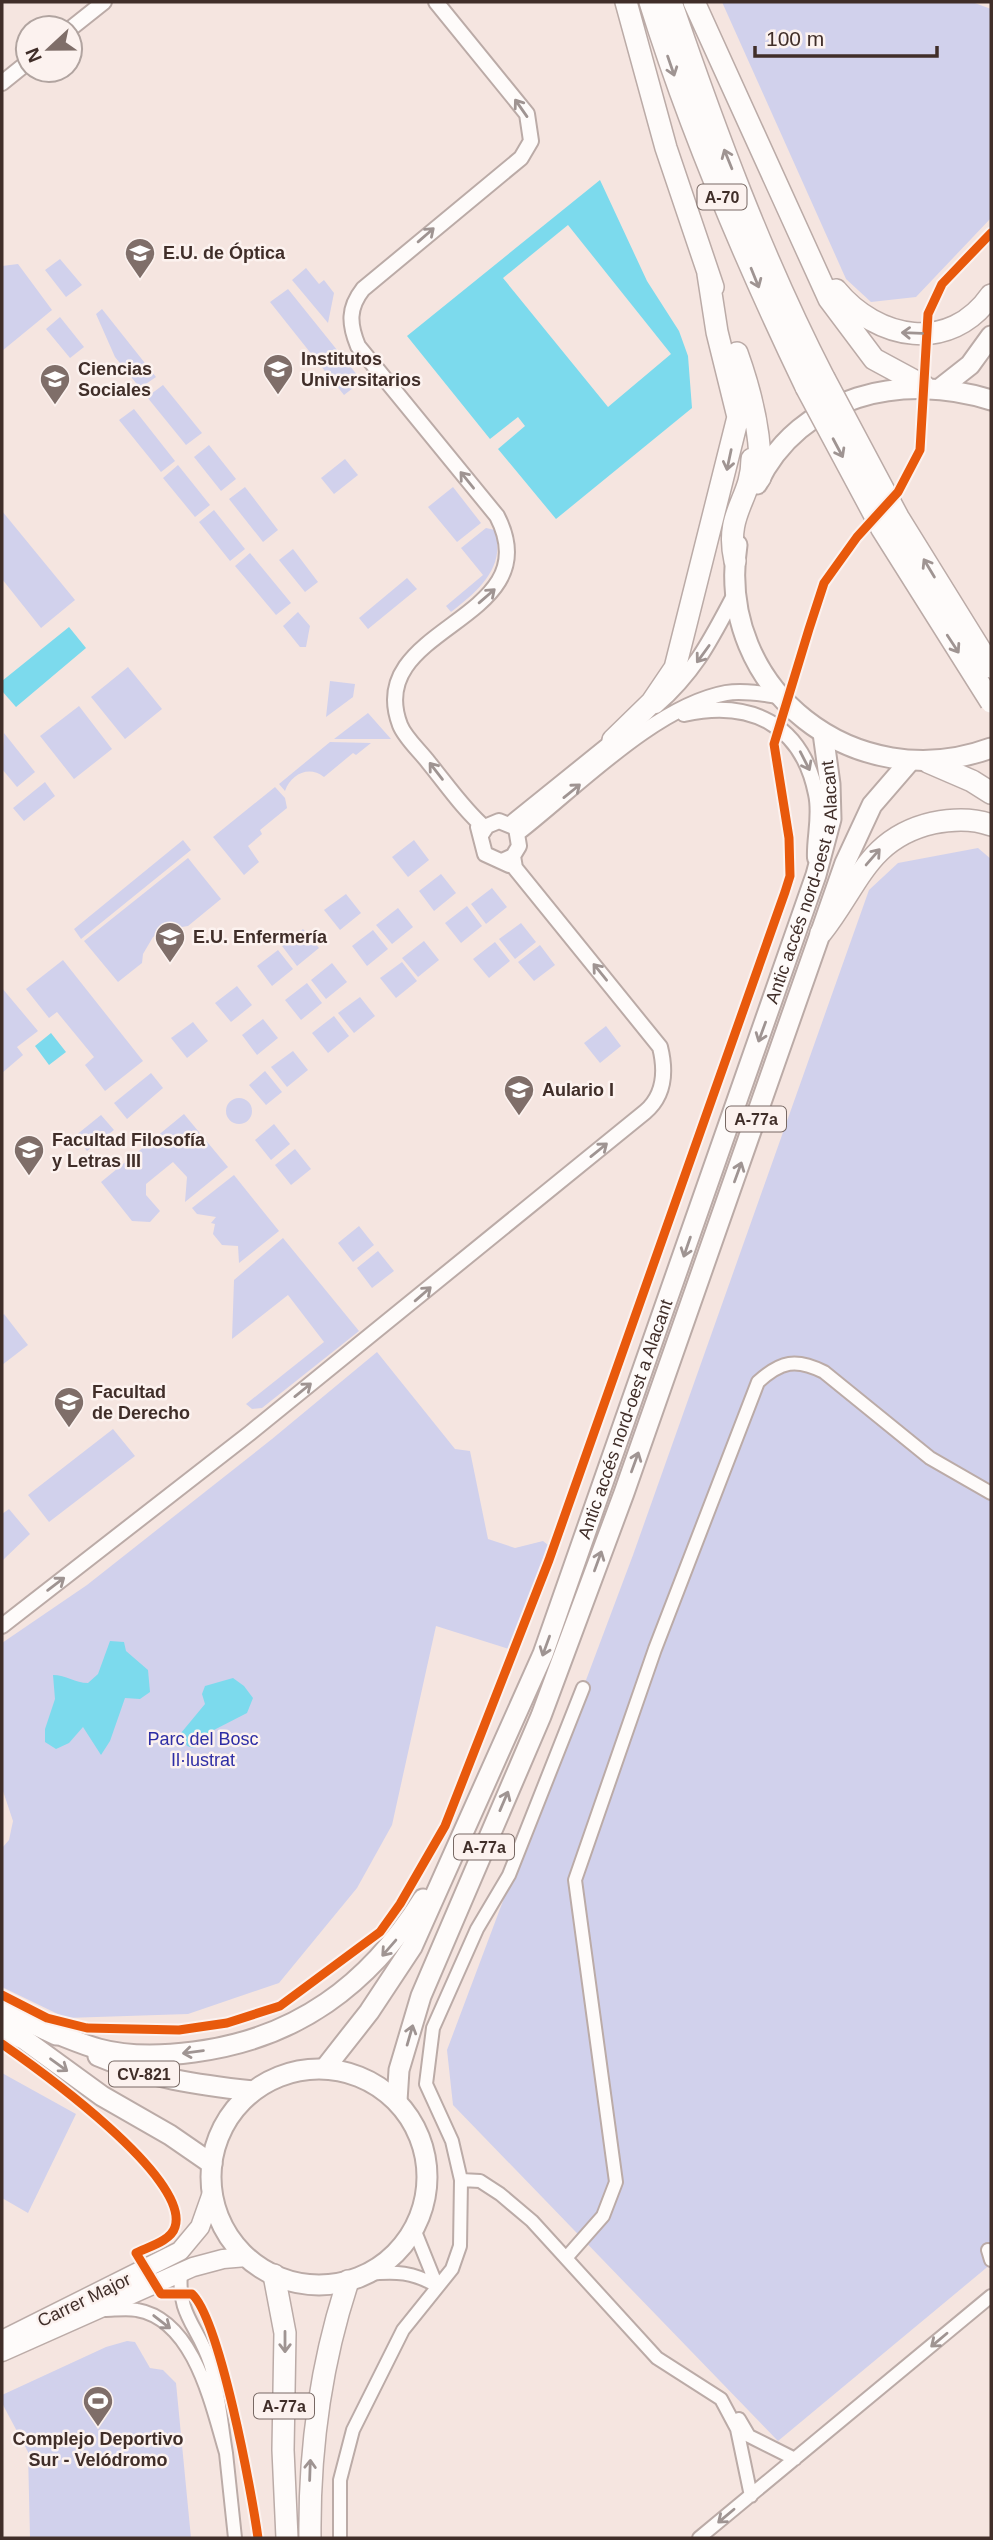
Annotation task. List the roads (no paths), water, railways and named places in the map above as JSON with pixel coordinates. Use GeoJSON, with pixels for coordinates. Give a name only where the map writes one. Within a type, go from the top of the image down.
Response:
{"type":"FeatureCollection","features":[{"type":"Feature","properties":{"kind":"highway"},"geometry":{"type":"LineString","coordinates":[[626,2],[666,148],[747,384],[761,460],[760,478]]}},
{"type":"Feature","properties":{"kind":"highway","name":"A-70"},"geometry":{"type":"LineString","coordinates":[[650,2],[700,146],[763,299],[991,667]]}},
{"type":"Feature","properties":{"kind":"highway","name":"A-70"},"geometry":{"type":"LineString","coordinates":[[671,2],[815,383],[882,529],[991,702]]}},
{"type":"Feature","properties":{"kind":"highway"},"geometry":{"type":"LineString","coordinates":[[694,2],[829,299],[874,359],[933,387]]}},
{"type":"Feature","properties":{"kind":"highway"},"geometry":{"type":"LineString","coordinates":[[785,200],[833,286],[862,316],[881,327],[918,334],[954,326],[972,315],[991,295]]}},
{"type":"Feature","properties":{"kind":"highway"},"geometry":{"type":"LineString","coordinates":[[708,274],[739,376],[752,445],[750,475],[730,537],[735,561]]}},
{"type":"Feature","properties":{"kind":"highway"},"geometry":{"type":"LineString","coordinates":[[612,740],[652,702],[675,668],[686,635],[738,417],[717,332],[708,274]]}},
{"type":"Feature","properties":{"kind":"highway"},"geometry":{"type":"LineString","coordinates":[[919,762],[972,781],[991,793]]}},
{"type":"Feature","properties":{"kind":"highway"},"geometry":{"type":"LineString","coordinates":[[821,933],[841,908],[863,868],[877,851],[892,839],[944,820],[976,820],[991,825]]}},
{"type":"Feature","properties":{"kind":"highway","name":"A-77a"},"geometry":{"type":"LineString","coordinates":[[274,2275],[285,2333],[283,2451],[287,2538]]}},
{"type":"Feature","properties":{"kind":"highway","name":"A-77a"},"geometry":{"type":"LineString","coordinates":[[310,2538],[310,2462],[326,2358],[358,2278]]}},
{"type":"Feature","properties":{"kind":"main road"},"geometry":{"type":"LineString","coordinates":[[933,387],[970,365],[991,336]]}},
{"type":"Feature","properties":{"kind":"main road"},"geometry":{"type":"LineString","coordinates":[[991,400],[933,387],[866,394],[828,411],[794,436],[760,478],[746,508],[735,561],[735,594],[746,640],[757,664],[779,696],[822,733],[860,751],[919,762],[953,759],[991,748]]}},
{"type":"Feature","properties":{"kind":"main road","name":"Antic accés nord-oest a Alacant"},"geometry":{"type":"LineString","coordinates":[[325,2068],[369,2012],[412,1947],[543,1654],[816,875],[831,820],[830,784],[822,733]]}},
{"type":"Feature","properties":{"kind":"main road","name":"Antic accés nord-oest a Alacant"},"geometry":{"type":"LineString","coordinates":[[397,2101],[399,2070],[421,1996],[541,1716],[856,833],[872,806],[919,762]]}},
{"type":"Feature","properties":{"kind":"main road"},"geometry":{"type":"LineString","coordinates":[[44,2029],[99,2049],[172,2055],[219,2049],[254,2039],[306,2017],[344,1991],[373,1966],[400,1935],[466,1830]]}},
{"type":"Feature","properties":{"kind":"main road","name":"CV-821"},"geometry":{"type":"LineString","coordinates":[[2,2009],[132,2070],[180,2083],[253,2091]]}},
{"type":"Feature","properties":{"kind":"main road","name":"CV-821"},"geometry":{"type":"LineString","coordinates":[[2,2029],[25,2040],[102,2096],[170,2135],[212,2164]]}},
{"type":"Feature","properties":{"kind":"main road"},"geometry":{"type":"LineString","coordinates":[[325,2068],[351,2073],[376,2084],[397,2101],[421,2140],[427,2185],[414,2229],[386,2262],[358,2278],[324,2285],[299,2283],[274,2275],[247,2257],[231,2239],[219,2217],[212,2193],[212,2164],[219,2137],[228,2120],[253,2091],[287,2074],[325,2068]]}},
{"type":"Feature","properties":{"kind":"main road","name":"Carrer Major"},"geometry":{"type":"LineString","coordinates":[[2,2340],[180,2252],[200,2227],[212,2193]]}},
{"type":"Feature","properties":{"kind":"main road","name":"Carrer Major"},"geometry":{"type":"LineString","coordinates":[[2,2352],[181,2272],[223,2259],[247,2257]]}},
{"type":"Feature","properties":{"kind":"street"},"geometry":{"type":"LineString","coordinates":[[84,18],[104,2]]}},
{"type":"Feature","properties":{"kind":"street"},"geometry":{"type":"LineString","coordinates":[[2,1626],[405,1309],[645,1112],[657,1098],[665,1073],[660,1047],[510,862],[485,854],[483,832],[473,816],[401,727],[395,690],[409,660],[498,586],[509,550],[507,535],[497,516],[358,346],[351,323],[354,301],[363,289],[521,158],[531,141],[527,114],[436,2]]}},
{"type":"Feature","properties":{"kind":"street"},"geometry":{"type":"LineString","coordinates":[[514,829],[612,740],[638,723],[693,668],[712,641],[735,594]]}},
{"type":"Feature","properties":{"kind":"street"},"geometry":{"type":"LineString","coordinates":[[514,829],[653,725],[694,703],[724,693],[740,691],[779,696]]}},
{"type":"Feature","properties":{"kind":"street"},"geometry":{"type":"LineString","coordinates":[[653,725],[701,710],[727,708],[749,712],[782,730],[804,758],[817,796],[816,875]]}},
{"type":"Feature","properties":{"kind":"street"},"geometry":{"type":"LineString","coordinates":[[483,832],[499,821],[514,829],[519,846],[510,862]]}},
{"type":"Feature","properties":{"kind":"street"},"geometry":{"type":"LineString","coordinates":[[566,2258],[603,2216],[617,2182],[575,1880],[654,1649],[758,1382],[784,1362],[805,1363],[824,1372],[930,1458],[991,1493]]}},
{"type":"Feature","properties":{"kind":"street"},"geometry":{"type":"LineString","coordinates":[[340,2538],[341,2480],[353,2430],[403,2330],[452,2269],[460,2246],[461,2180],[452,2141],[426,2084],[433,2028],[477,1930],[509,1875],[583,1688]]}},
{"type":"Feature","properties":{"kind":"street"},"geometry":{"type":"LineString","coordinates":[[461,2180],[480,2181],[500,2194],[532,2221],[657,2358],[730,2404],[749,2436],[795,2459]]}},
{"type":"Feature","properties":{"kind":"street"},"geometry":{"type":"LineString","coordinates":[[414,2229],[437,2287]]}},
{"type":"Feature","properties":{"kind":"street"},"geometry":{"type":"LineString","coordinates":[[991,2252],[988,2250],[991,2260]]}},
{"type":"Feature","properties":{"kind":"street"},"geometry":{"type":"LineString","coordinates":[[358,2278],[399,2271],[419,2276],[437,2287]]}},
{"type":"Feature","properties":{"kind":"street"},"geometry":{"type":"LineString","coordinates":[[181,2272],[179,2293],[185,2314],[210,2364],[226,2454],[235,2538]]}},
{"type":"Feature","properties":{"kind":"street"},"geometry":{"type":"LineString","coordinates":[[699,2538],[989,2296]]}},
{"type":"Feature","properties":{"kind":"street"},"geometry":{"type":"LineString","coordinates":[[97,2311],[136,2309],[156,2316],[179,2337],[198,2365],[226,2454]]}},
{"type":"Feature","properties":{"kind":"street"},"geometry":{"type":"LineString","coordinates":[[721,2399],[737,2429],[751,2496]]}},
{"type":"Feature","properties":{"kind":"water"},"geometry":{"type":"Polygon","coordinates":[[[600,180],[647,281],[679,331],[688,356],[692,408],[556,519],[498,449],[525,426],[518,417],[490,439],[407,336],[600,180]],[[568,225],[503,278],[608,407],[671,354],[568,225]]]}},
{"type":"Feature","properties":{"kind":"water"},"geometry":{"type":"Polygon","coordinates":[[[69,627],[86,648],[16,707],[2,691],[2,681],[69,627]]]}},
{"type":"Feature","properties":{"kind":"water"},"geometry":{"type":"Polygon","coordinates":[[[51,1033],[66,1052],[49,1065],[35,1046],[51,1033]]]}},
{"type":"Feature","properties":{"kind":"water"},"geometry":{"type":"Polygon","coordinates":[[[110,1641],[124,1642],[126,1651],[148,1670],[150,1692],[140,1699],[125,1698],[110,1741],[101,1755],[83,1727],[69,1743],[56,1749],[45,1742],[45,1729],[55,1699],[53,1675],[88,1683],[98,1674],[110,1641]]]}},
{"type":"Feature","properties":{"kind":"water"},"geometry":{"type":"Polygon","coordinates":[[[233,1678],[244,1686],[253,1698],[247,1713],[210,1732],[199,1746],[187,1746],[181,1733],[205,1704],[202,1694],[205,1686],[233,1678]]]}},
{"type":"Feature","properties":{"kind":"place","name":"E.U. de Óptica"},"geometry":{"type":"Point","coordinates":[140,280]}},
{"type":"Feature","properties":{"kind":"place","name":"Institutos Universitarios"},"geometry":{"type":"Point","coordinates":[278,396]}},
{"type":"Feature","properties":{"kind":"place","name":"Ciencias Sociales"},"geometry":{"type":"Point","coordinates":[55,406]}},
{"type":"Feature","properties":{"kind":"place","name":"E.U. Enfermería"},"geometry":{"type":"Point","coordinates":[170,964]}},
{"type":"Feature","properties":{"kind":"place","name":"Aulario I"},"geometry":{"type":"Point","coordinates":[519,1117]}},
{"type":"Feature","properties":{"kind":"place","name":"Facultad Filosofía y Letras III"},"geometry":{"type":"Point","coordinates":[29,1177]}},
{"type":"Feature","properties":{"kind":"place","name":"Facultad de Derecho"},"geometry":{"type":"Point","coordinates":[69,1429]}},
{"type":"Feature","properties":{"kind":"place","name":"Complejo Deportivo Sur - Velódromo"},"geometry":{"type":"Point","coordinates":[98,2428]}},
{"type":"Feature","properties":{"kind":"park label","name":"Parc del Bosc Il·lustrat"},"geometry":{"type":"Point","coordinates":[203,1749]}}]}
